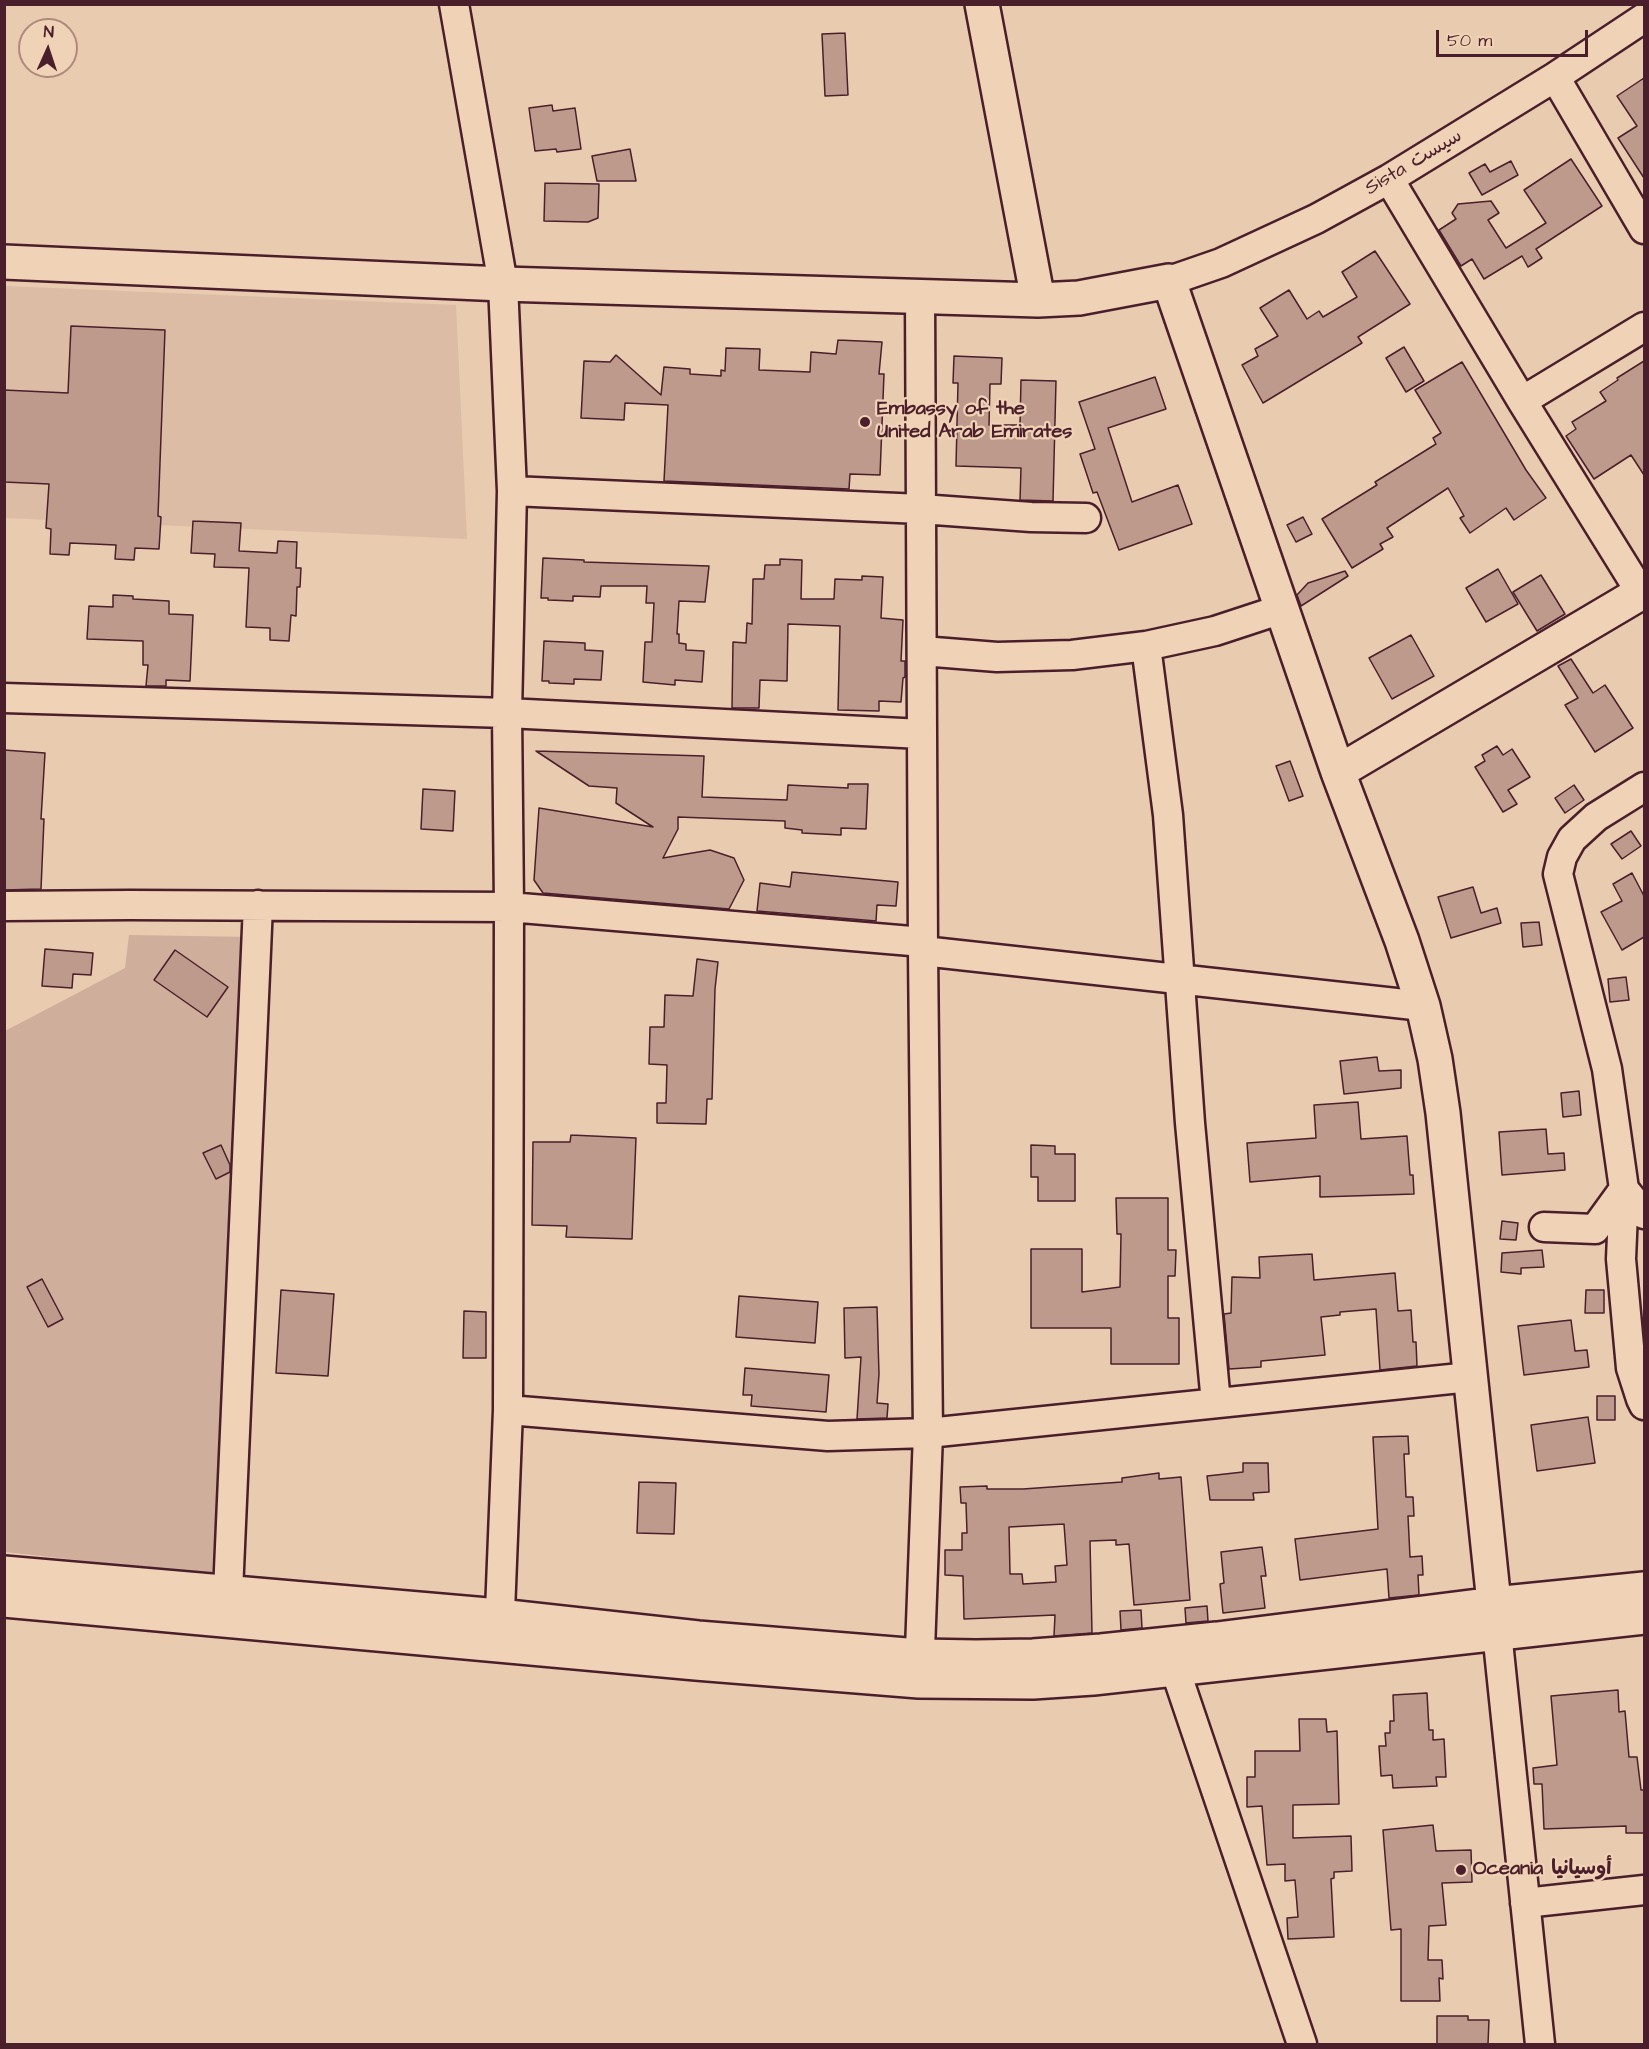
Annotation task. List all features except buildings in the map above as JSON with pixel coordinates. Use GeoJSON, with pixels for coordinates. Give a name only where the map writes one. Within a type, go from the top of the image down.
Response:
{"type":"FeatureCollection","features":[{"type":"Feature","properties":{"kind":"main road"},"geometry":{"type":"LineString","coordinates":[[982,4],[1038,300]]}},
{"type":"Feature","properties":{"kind":"main road"},"geometry":{"type":"LineString","coordinates":[[4,262],[503,284],[1038,300],[1079,298],[1169,281],[1338,772],[1402,941],[1435,1059],[1443,1113],[1495,1618]]}},
{"type":"Feature","properties":{"kind":"main road"},"geometry":{"type":"LineString","coordinates":[[1338,772],[1643,592]]}},
{"type":"Feature","properties":{"kind":"main road"},"geometry":{"type":"LineString","coordinates":[[4,1573],[228,1592],[499,1630],[697,1651],[919,1669],[1033,1682],[1175,1669],[1495,1618],[1644,1589]]}},
{"type":"Feature","properties":{"kind":"main road"},"geometry":{"type":"LineString","coordinates":[[4,1600],[499,1630]]}},
{"type":"Feature","properties":{"kind":"main road"},"geometry":{"type":"LineString","coordinates":[[919,1669],[1217,1639],[1495,1618],[1644,1617]]}},
{"type":"Feature","properties":{"kind":"street"},"geometry":{"type":"LineString","coordinates":[[454,4],[503,284],[512,491],[507,713],[508,1410],[499,1630]]}},
{"type":"Feature","properties":{"kind":"street","name":"Sista سيست"},"geometry":{"type":"LineString","coordinates":[[1169,281],[1221,263],[1316,219],[1389,179],[1555,77],[1644,18]]}},
{"type":"Feature","properties":{"kind":"street"},"geometry":{"type":"LineString","coordinates":[[1555,77],[1644,229]]}},
{"type":"Feature","properties":{"kind":"street"},"geometry":{"type":"LineString","coordinates":[[1389,179],[1522,401],[1643,592]]}},
{"type":"Feature","properties":{"kind":"street"},"geometry":{"type":"LineString","coordinates":[[919,1669],[928,1434],[920,296]]}},
{"type":"Feature","properties":{"kind":"street"},"geometry":{"type":"LineString","coordinates":[[1522,401],[1644,327]]}},
{"type":"Feature","properties":{"kind":"street"},"geometry":{"type":"LineString","coordinates":[[512,491],[1086,518]]}},
{"type":"Feature","properties":{"kind":"street"},"geometry":{"type":"LineString","coordinates":[[922,651],[997,657],[1072,655],[1146,646],[1215,631],[1282,609]]}},
{"type":"Feature","properties":{"kind":"street"},"geometry":{"type":"LineString","coordinates":[[1146,646],[1168,815],[1196,1194],[1216,1403]]}},
{"type":"Feature","properties":{"kind":"street"},"geometry":{"type":"LineString","coordinates":[[4,698],[507,713],[922,734]]}},
{"type":"Feature","properties":{"kind":"street"},"geometry":{"type":"LineString","coordinates":[[1644,787],[1596,818],[1572,839],[1562,857],[1558,874],[1607,1069],[1624,1189],[1621,1258],[1631,1368],[1644,1405]]}},
{"type":"Feature","properties":{"kind":"street"},"geometry":{"type":"LineString","coordinates":[[228,1592],[258,905]]}},
{"type":"Feature","properties":{"kind":"street"},"geometry":{"type":"LineString","coordinates":[[4,906],[509,907],[923,947],[1180,980],[1422,1006]]}},
{"type":"Feature","properties":{"kind":"street"},"geometry":{"type":"LineString","coordinates":[[1624,1189],[1644,1214]]}},
{"type":"Feature","properties":{"kind":"street"},"geometry":{"type":"LineString","coordinates":[[1544,1227],[1595,1229],[1624,1189]]}},
{"type":"Feature","properties":{"kind":"street"},"geometry":{"type":"LineString","coordinates":[[508,1410],[828,1436],[928,1434],[1470,1377]]}},
{"type":"Feature","properties":{"kind":"street"},"geometry":{"type":"LineString","coordinates":[[1495,1618],[1540,2044]]}},
{"type":"Feature","properties":{"kind":"street"},"geometry":{"type":"LineString","coordinates":[[1175,1669],[1302,2044]]}},
{"type":"Feature","properties":{"kind":"street"},"geometry":{"type":"LineString","coordinates":[[1525,1902],[1644,1890]]}},
{"type":"Feature","properties":{"kind":"shaded area"},"geometry":{"type":"Polygon","coordinates":[[[5,286],[456,305],[467,539],[5,518],[5,286]]]}},
{"type":"Feature","properties":{"kind":"shaded area"},"geometry":{"type":"Polygon","coordinates":[[[129,935],[251,937],[212,1575],[5,1552],[5,1031],[125,968],[129,935]]]}},
{"type":"Feature","properties":{"kind":"place","name":"Embassy of the United Arab Emirates"},"geometry":{"type":"Point","coordinates":[865,422]}},
{"type":"Feature","properties":{"kind":"place","name":"Oceania أوسيانيا"},"geometry":{"type":"Point","coordinates":[1461,1870]}}]}
